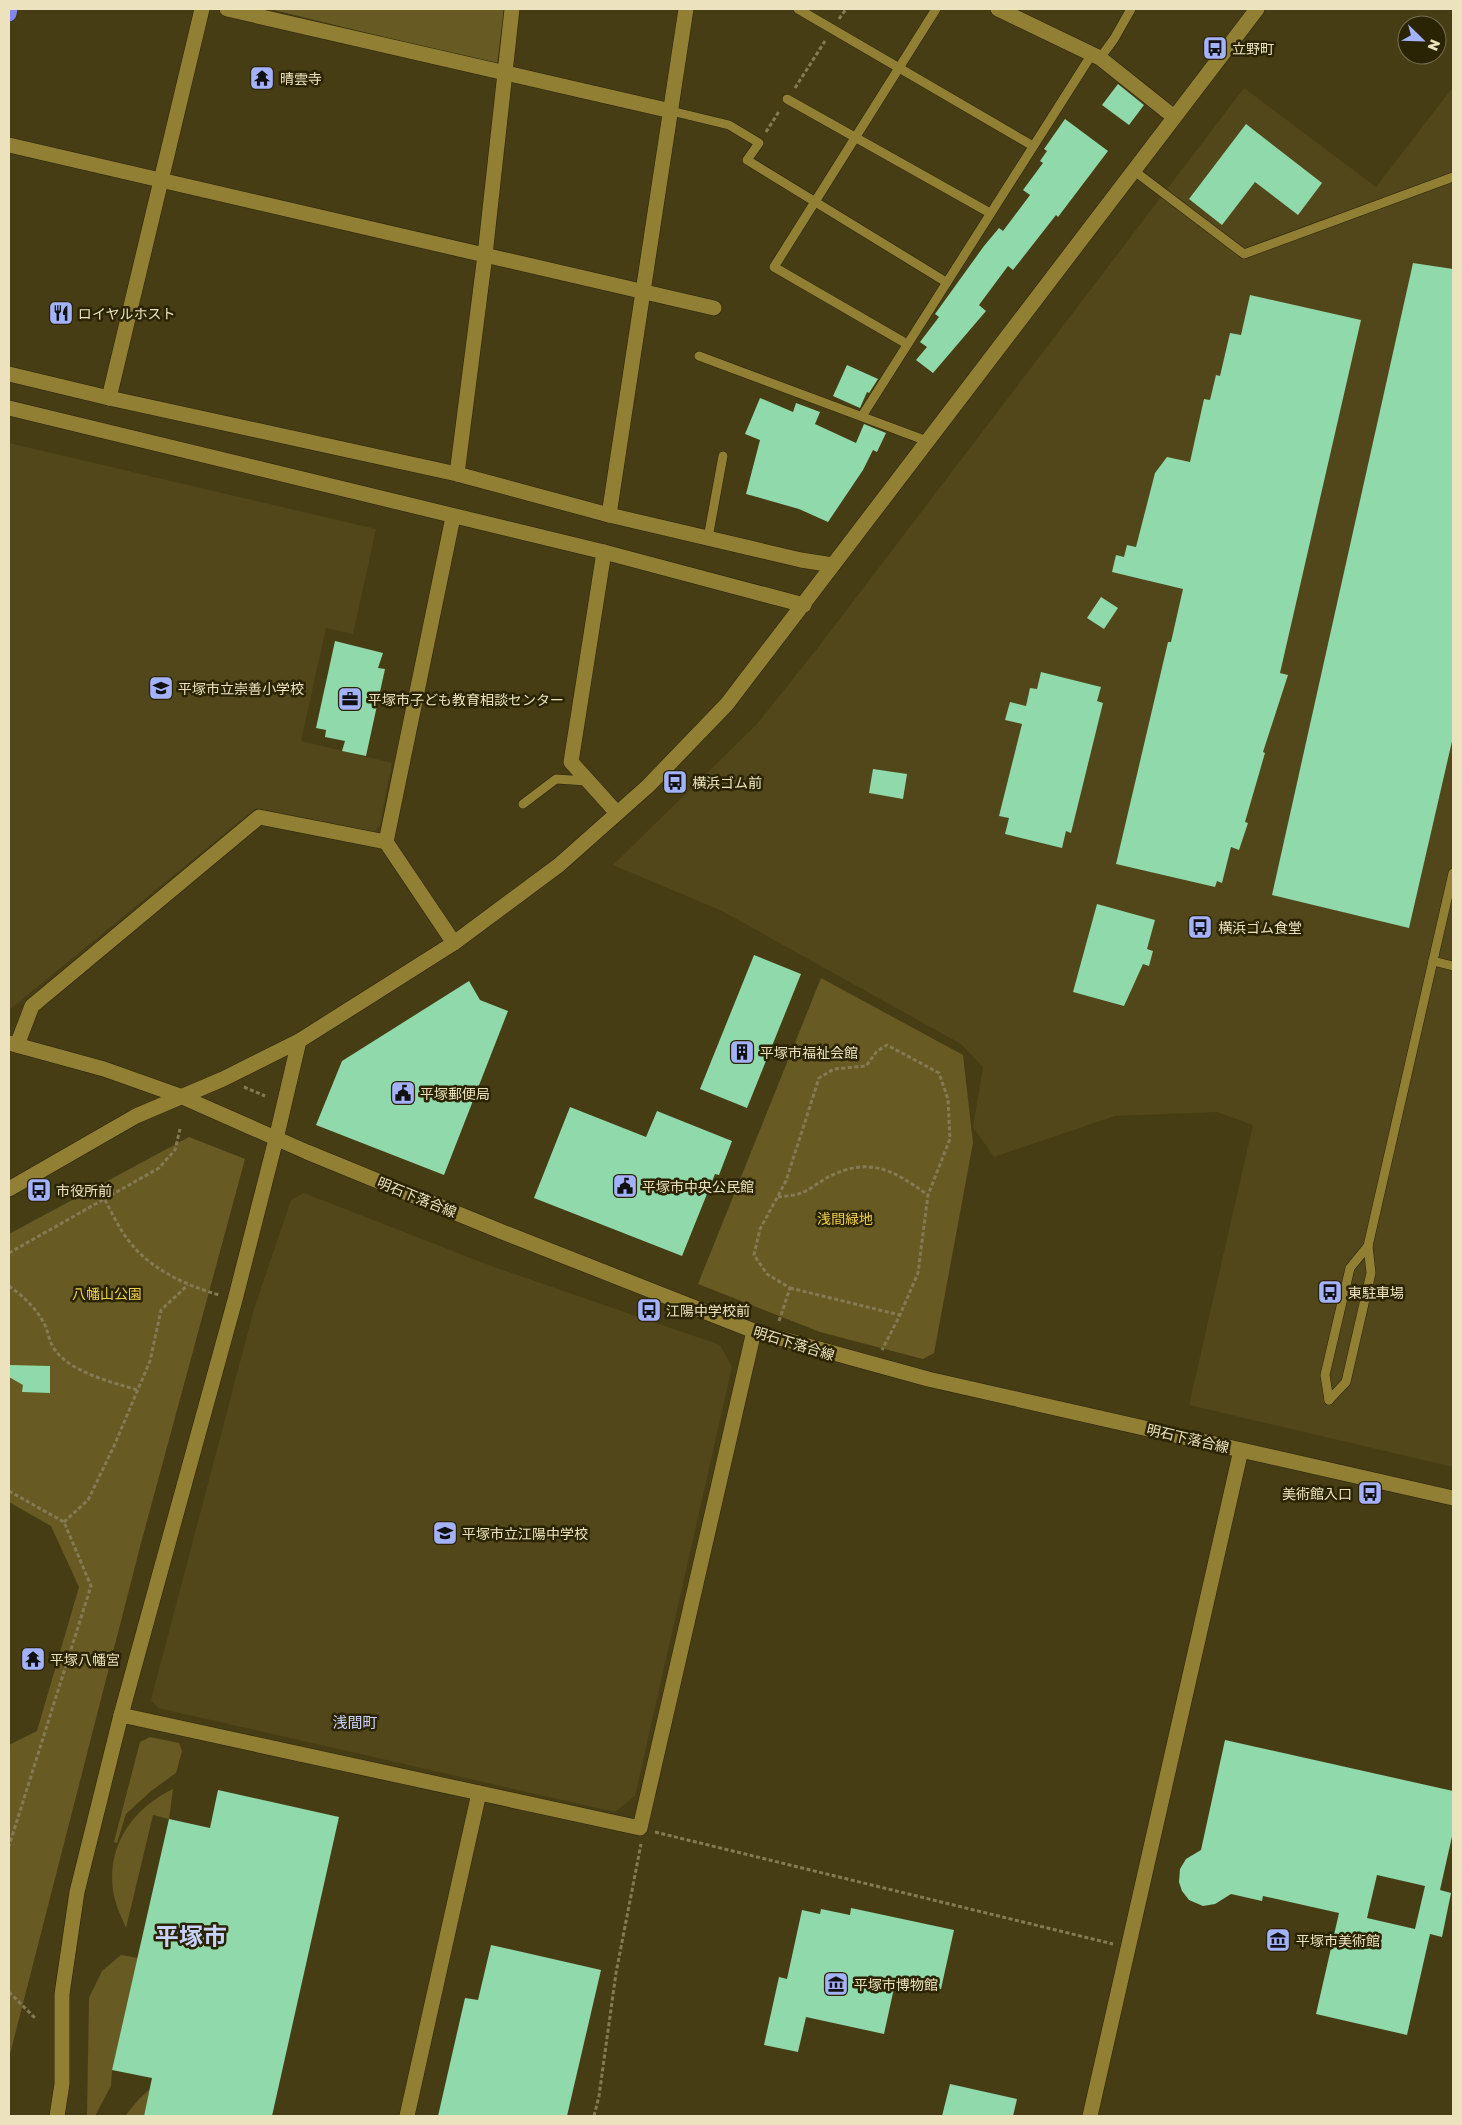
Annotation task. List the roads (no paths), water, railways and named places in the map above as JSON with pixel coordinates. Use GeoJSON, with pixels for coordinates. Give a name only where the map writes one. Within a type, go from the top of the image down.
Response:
{"type":"FeatureCollection","features":[{"type":"Feature","properties":{"kind":"highway"},"geometry":{"type":"LineString","coordinates":[[9,14],[10,9]]}},
{"type":"Feature","properties":{"kind":"street"},"geometry":{"type":"LineString","coordinates":[[109,398],[202,9]]}},
{"type":"Feature","properties":{"kind":"street"},"geometry":{"type":"LineString","coordinates":[[227,9],[671,111]]}},
{"type":"Feature","properties":{"kind":"street"},"geometry":{"type":"LineString","coordinates":[[457,474],[485,255],[512,9]]}},
{"type":"Feature","properties":{"kind":"street"},"geometry":{"type":"LineString","coordinates":[[609,515],[686,9]]}},
{"type":"Feature","properties":{"kind":"street"},"geometry":{"type":"LineString","coordinates":[[998,9],[1096,56],[1174,117]]}},
{"type":"Feature","properties":{"kind":"street"},"geometry":{"type":"LineString","coordinates":[[9,1189],[136,1116],[223,1078],[299,1041],[454,943],[559,864],[648,786],[727,704],[804,606],[927,441],[1257,9]]}},
{"type":"Feature","properties":{"kind":"street"},"geometry":{"type":"LineString","coordinates":[[9,145],[714,308]]}},
{"type":"Feature","properties":{"kind":"street"},"geometry":{"type":"LineString","coordinates":[[9,374],[109,398],[457,474],[609,515],[802,560],[833,565]]}},
{"type":"Feature","properties":{"kind":"street"},"geometry":{"type":"LineString","coordinates":[[9,408],[122,434],[453,517],[604,552],[804,606]]}},
{"type":"Feature","properties":{"kind":"street"},"geometry":{"type":"LineString","coordinates":[[386,842],[453,517]]}},
{"type":"Feature","properties":{"kind":"street"},"geometry":{"type":"LineString","coordinates":[[604,552],[570,762],[617,813]]}},
{"type":"Feature","properties":{"kind":"street"},"geometry":{"type":"LineString","coordinates":[[13,1044],[32,1006],[259,817],[386,842],[454,943]]}},
{"type":"Feature","properties":{"kind":"street"},"geometry":{"type":"LineString","coordinates":[[57,2116],[62,2084],[62,1994],[77,1892],[121,1715],[276,1139],[299,1041]]}},
{"type":"Feature","properties":{"kind":"street","name":"明石下落合線"},"geometry":{"type":"LineString","coordinates":[[13,1044],[104,1070],[180,1096],[276,1139],[500,1232],[754,1331],[928,1380],[1453,1498]]}},
{"type":"Feature","properties":{"kind":"street"},"geometry":{"type":"LineString","coordinates":[[121,1715],[640,1828],[754,1331]]}},
{"type":"Feature","properties":{"kind":"street"},"geometry":{"type":"LineString","coordinates":[[1090,2116],[1241,1450]]}},
{"type":"Feature","properties":{"kind":"street"},"geometry":{"type":"LineString","coordinates":[[407,2116],[479,1793]]}},
{"type":"Feature","properties":{"kind":"lane"},"geometry":{"type":"LineString","coordinates":[[798,9],[1034,146]]}},
{"type":"Feature","properties":{"kind":"lane"},"geometry":{"type":"LineString","coordinates":[[907,344],[774,267],[936,9]]}},
{"type":"Feature","properties":{"kind":"lane"},"geometry":{"type":"LineString","coordinates":[[862,416],[1034,146],[1096,56],[1114,39],[1131,9]]}},
{"type":"Feature","properties":{"kind":"lane"},"geometry":{"type":"LineString","coordinates":[[787,99],[990,213]]}},
{"type":"Feature","properties":{"kind":"lane"},"geometry":{"type":"LineString","coordinates":[[671,111],[729,125],[759,144],[747,160],[946,282]]}},
{"type":"Feature","properties":{"kind":"lane"},"geometry":{"type":"LineString","coordinates":[[1133,170],[1244,254],[1453,177]]}},
{"type":"Feature","properties":{"kind":"lane"},"geometry":{"type":"LineString","coordinates":[[700,356],[927,441]]}},
{"type":"Feature","properties":{"kind":"lane"},"geometry":{"type":"LineString","coordinates":[[708,538],[722,456]]}},
{"type":"Feature","properties":{"kind":"lane"},"geometry":{"type":"LineString","coordinates":[[523,804],[556,779],[587,781]]}},
{"type":"Feature","properties":{"kind":"lane"},"geometry":{"type":"LineString","coordinates":[[1368,1246],[1350,1268],[1324,1375],[1329,1400],[1346,1382],[1371,1273],[1368,1246],[1453,873]]}},
{"type":"Feature","properties":{"kind":"lane"},"geometry":{"type":"LineString","coordinates":[[1433,962],[1453,966]]}},
{"type":"Feature","properties":{"kind":"place","name":"立野町"},"geometry":{"type":"Point","coordinates":[1215,48]}},
{"type":"Feature","properties":{"kind":"place","name":"晴雲寺"},"geometry":{"type":"Point","coordinates":[262,78]}},
{"type":"Feature","properties":{"kind":"place","name":"ロイヤルホスト"},"geometry":{"type":"Point","coordinates":[61,313]}},
{"type":"Feature","properties":{"kind":"place","name":"平塚市立崇善小学校"},"geometry":{"type":"Point","coordinates":[161,688]}},
{"type":"Feature","properties":{"kind":"place","name":"平塚市子ども教育相談センター"},"geometry":{"type":"Point","coordinates":[350,699]}},
{"type":"Feature","properties":{"kind":"place","name":"横浜ゴム前"},"geometry":{"type":"Point","coordinates":[675,782]}},
{"type":"Feature","properties":{"kind":"place","name":"横浜ゴム食堂"},"geometry":{"type":"Point","coordinates":[1200,927]}},
{"type":"Feature","properties":{"kind":"place","name":"平塚市福祉会館"},"geometry":{"type":"Point","coordinates":[742,1052]}},
{"type":"Feature","properties":{"kind":"place","name":"平塚郵便局"},"geometry":{"type":"Point","coordinates":[403,1093]}},
{"type":"Feature","properties":{"kind":"place","name":"平塚市中央公民館"},"geometry":{"type":"Point","coordinates":[625,1186]}},
{"type":"Feature","properties":{"kind":"place","name":"市役所前"},"geometry":{"type":"Point","coordinates":[39,1190]}},
{"type":"Feature","properties":{"kind":"place","name":"東駐車場"},"geometry":{"type":"Point","coordinates":[1330,1292]}},
{"type":"Feature","properties":{"kind":"place","name":"江陽中学校前"},"geometry":{"type":"Point","coordinates":[649,1310]}},
{"type":"Feature","properties":{"kind":"place","name":"美術館入口"},"geometry":{"type":"Point","coordinates":[1370,1493]}},
{"type":"Feature","properties":{"kind":"place","name":"平塚市立江陽中学校"},"geometry":{"type":"Point","coordinates":[445,1533]}},
{"type":"Feature","properties":{"kind":"place","name":"平塚八幡宮"},"geometry":{"type":"Point","coordinates":[33,1659]}},
{"type":"Feature","properties":{"kind":"place","name":"平塚市美術館"},"geometry":{"type":"Point","coordinates":[1278,1940]}},
{"type":"Feature","properties":{"kind":"place","name":"平塚市博物館"},"geometry":{"type":"Point","coordinates":[836,1984]}},
{"type":"Feature","properties":{"kind":"district","name":"浅間町"},"geometry":{"type":"Point","coordinates":[355,1722]}},
{"type":"Feature","properties":{"kind":"district","name":"平塚市"},"geometry":{"type":"Point","coordinates":[191,1935]}},
{"type":"Feature","properties":{"kind":"park label","name":"浅間緑地"},"geometry":{"type":"Point","coordinates":[845,1218]}},
{"type":"Feature","properties":{"kind":"park label","name":"八幡山公園"},"geometry":{"type":"Point","coordinates":[107,1293]}}]}
